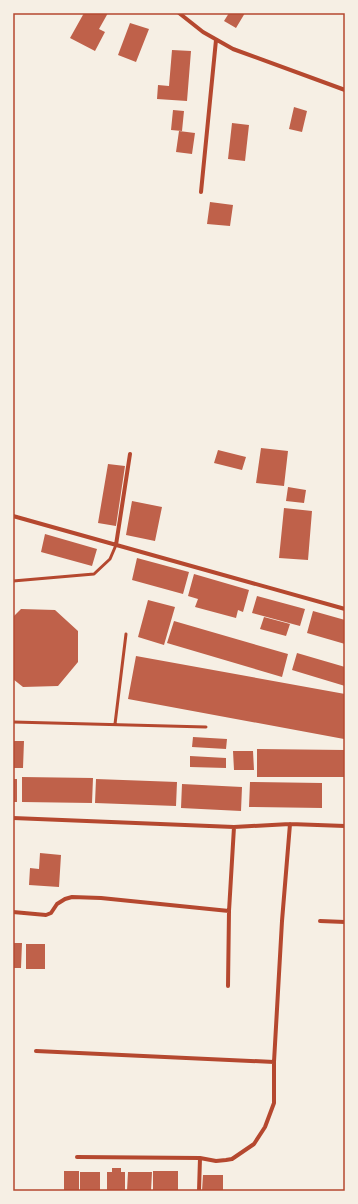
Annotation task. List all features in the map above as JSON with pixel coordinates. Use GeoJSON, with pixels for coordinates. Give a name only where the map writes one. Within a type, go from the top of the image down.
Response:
{"type":"FeatureCollection","features":[{"type":"Feature","properties":{"kind":"street"},"geometry":{"type":"LineString","coordinates":[[179,13],[203,32],[233,49],[345,90]]}},
{"type":"Feature","properties":{"kind":"street"},"geometry":{"type":"LineString","coordinates":[[201,192],[216,40]]}},
{"type":"Feature","properties":{"kind":"street"},"geometry":{"type":"LineString","coordinates":[[116,545],[130,454]]}},
{"type":"Feature","properties":{"kind":"street"},"geometry":{"type":"LineString","coordinates":[[13,516],[345,609]]}},
{"type":"Feature","properties":{"kind":"street"},"geometry":{"type":"LineString","coordinates":[[13,818],[234,827],[290,824],[345,826]]}},
{"type":"Feature","properties":{"kind":"street"},"geometry":{"type":"LineString","coordinates":[[76,1157],[200,1158],[216,1161],[226,1160],[232,1159],[254,1144],[265,1127],[274,1103],[274,1062],[282,921],[290,824]]}},
{"type":"Feature","properties":{"kind":"street"},"geometry":{"type":"LineString","coordinates":[[228,986],[229,911],[234,827]]}},
{"type":"Feature","properties":{"kind":"street"},"geometry":{"type":"LineString","coordinates":[[13,912],[46,915],[51,914],[57,904],[72,897],[101,898],[229,911]]}},
{"type":"Feature","properties":{"kind":"street"},"geometry":{"type":"LineString","coordinates":[[320,921],[345,922]]}},
{"type":"Feature","properties":{"kind":"street"},"geometry":{"type":"LineString","coordinates":[[36,1052],[274,1062]]}},
{"type":"Feature","properties":{"kind":"street"},"geometry":{"type":"LineString","coordinates":[[199,1191],[200,1158]]}},
{"type":"Feature","properties":{"kind":"lane"},"geometry":{"type":"LineString","coordinates":[[13,581],[94,574],[110,559],[116,545]]}},
{"type":"Feature","properties":{"kind":"lane"},"geometry":{"type":"LineString","coordinates":[[115,724],[126,634]]}},
{"type":"Feature","properties":{"kind":"lane"},"geometry":{"type":"LineString","coordinates":[[13,722],[206,727]]}},
{"type":"Feature","properties":{"kind":"building"},"geometry":{"type":"Polygon","coordinates":[[[84,13],[108,13],[99,29],[105,32],[95,51],[70,38],[84,13]]]}},
{"type":"Feature","properties":{"kind":"building"},"geometry":{"type":"Polygon","coordinates":[[[229,13],[245,13],[236,28],[224,21],[229,13]]]}},
{"type":"Feature","properties":{"kind":"building"},"geometry":{"type":"Polygon","coordinates":[[[130,23],[149,29],[136,62],[118,55],[130,23]]]}},
{"type":"Feature","properties":{"kind":"building"},"geometry":{"type":"Polygon","coordinates":[[[172,50],[191,51],[187,101],[157,99],[158,85],[169,86],[172,50]]]}},
{"type":"Feature","properties":{"kind":"building"},"geometry":{"type":"Polygon","coordinates":[[[294,107],[307,111],[302,132],[289,129],[294,107]]]}},
{"type":"Feature","properties":{"kind":"building"},"geometry":{"type":"Polygon","coordinates":[[[173,110],[184,111],[182,131],[171,130],[173,110]]]}},
{"type":"Feature","properties":{"kind":"building"},"geometry":{"type":"Polygon","coordinates":[[[232,123],[249,125],[245,161],[228,159],[232,123]]]}},
{"type":"Feature","properties":{"kind":"building"},"geometry":{"type":"Polygon","coordinates":[[[179,131],[195,133],[192,154],[176,152],[179,131]]]}},
{"type":"Feature","properties":{"kind":"building"},"geometry":{"type":"Polygon","coordinates":[[[210,202],[233,205],[230,226],[207,224],[210,202]]]}},
{"type":"Feature","properties":{"kind":"building"},"geometry":{"type":"Polygon","coordinates":[[[261,448],[288,451],[284,486],[256,483],[261,448]]]}},
{"type":"Feature","properties":{"kind":"building"},"geometry":{"type":"Polygon","coordinates":[[[218,450],[246,457],[242,470],[214,463],[218,450]]]}},
{"type":"Feature","properties":{"kind":"building"},"geometry":{"type":"Polygon","coordinates":[[[108,464],[125,466],[116,526],[98,523],[108,464]]]}},
{"type":"Feature","properties":{"kind":"building"},"geometry":{"type":"Polygon","coordinates":[[[288,487],[306,490],[304,503],[286,501],[288,487]]]}},
{"type":"Feature","properties":{"kind":"building"},"geometry":{"type":"Polygon","coordinates":[[[132,501],[162,507],[155,541],[126,535],[132,501]]]}},
{"type":"Feature","properties":{"kind":"building"},"geometry":{"type":"Polygon","coordinates":[[[284,508],[312,511],[308,560],[279,558],[284,508]]]}},
{"type":"Feature","properties":{"kind":"building"},"geometry":{"type":"Polygon","coordinates":[[[45,534],[97,549],[92,566],[41,552],[45,534]]]}},
{"type":"Feature","properties":{"kind":"building"},"geometry":{"type":"Polygon","coordinates":[[[137,558],[189,572],[183,594],[132,580],[137,558]]]}},
{"type":"Feature","properties":{"kind":"building"},"geometry":{"type":"Polygon","coordinates":[[[194,574],[249,590],[243,612],[238,610],[236,618],[195,607],[198,599],[188,596],[194,574]]]}},
{"type":"Feature","properties":{"kind":"building"},"geometry":{"type":"Polygon","coordinates":[[[257,596],[305,609],[300,626],[252,613],[257,596]]]}},
{"type":"Feature","properties":{"kind":"building"},"geometry":{"type":"Polygon","coordinates":[[[148,600],[175,607],[164,645],[138,637],[148,600]]]}},
{"type":"Feature","properties":{"kind":"building"},"geometry":{"type":"Polygon","coordinates":[[[21,609],[55,610],[78,631],[78,662],[58,686],[23,687],[13,679],[13,617],[21,609]]]}},
{"type":"Feature","properties":{"kind":"building"},"geometry":{"type":"Polygon","coordinates":[[[313,611],[345,620],[345,644],[307,633],[313,611]]]}},
{"type":"Feature","properties":{"kind":"building"},"geometry":{"type":"Polygon","coordinates":[[[264,617],[290,624],[286,636],[260,629],[264,617]]]}},
{"type":"Feature","properties":{"kind":"building"},"geometry":{"type":"Polygon","coordinates":[[[174,621],[288,654],[282,677],[167,643],[174,621]]]}},
{"type":"Feature","properties":{"kind":"building"},"geometry":{"type":"Polygon","coordinates":[[[297,653],[345,667],[345,686],[292,670],[297,653]]]}},
{"type":"Feature","properties":{"kind":"building"},"geometry":{"type":"Polygon","coordinates":[[[136,656],[345,694],[344,739],[128,699],[136,656]]]}},
{"type":"Feature","properties":{"kind":"building"},"geometry":{"type":"Polygon","coordinates":[[[193,737],[227,739],[226,749],[192,747],[193,737]]]}},
{"type":"Feature","properties":{"kind":"building"},"geometry":{"type":"Polygon","coordinates":[[[13,741],[24,741],[23,768],[13,768],[13,741]]]}},
{"type":"Feature","properties":{"kind":"building"},"geometry":{"type":"Polygon","coordinates":[[[257,749],[345,750],[345,777],[257,777],[257,749]]]}},
{"type":"Feature","properties":{"kind":"building"},"geometry":{"type":"Polygon","coordinates":[[[233,751],[253,751],[254,770],[234,770],[233,751]]]}},
{"type":"Feature","properties":{"kind":"building"},"geometry":{"type":"Polygon","coordinates":[[[190,756],[226,758],[226,768],[190,767],[190,756]]]}},
{"type":"Feature","properties":{"kind":"building"},"geometry":{"type":"Polygon","coordinates":[[[22,777],[93,778],[92,803],[22,802],[22,777]]]}},
{"type":"Feature","properties":{"kind":"building"},"geometry":{"type":"Polygon","coordinates":[[[13,779],[17,779],[17,802],[13,802],[13,779]]]}},
{"type":"Feature","properties":{"kind":"building"},"geometry":{"type":"Polygon","coordinates":[[[96,779],[177,782],[176,806],[95,803],[96,779]]]}},
{"type":"Feature","properties":{"kind":"building"},"geometry":{"type":"Polygon","coordinates":[[[250,782],[322,783],[322,808],[249,807],[250,782]]]}},
{"type":"Feature","properties":{"kind":"building"},"geometry":{"type":"Polygon","coordinates":[[[182,784],[242,787],[241,811],[181,808],[182,784]]]}},
{"type":"Feature","properties":{"kind":"building"},"geometry":{"type":"Polygon","coordinates":[[[40,853],[61,855],[59,887],[29,885],[30,868],[39,869],[40,853]]]}},
{"type":"Feature","properties":{"kind":"building"},"geometry":{"type":"Polygon","coordinates":[[[13,943],[22,943],[21,968],[13,968],[13,943]]]}},
{"type":"Feature","properties":{"kind":"building"},"geometry":{"type":"Polygon","coordinates":[[[26,944],[45,944],[45,969],[26,969],[26,944]]]}},
{"type":"Feature","properties":{"kind":"building"},"geometry":{"type":"Polygon","coordinates":[[[112,1168],[121,1168],[121,1172],[125,1172],[125,1191],[107,1191],[107,1172],[112,1172],[112,1168]]]}},
{"type":"Feature","properties":{"kind":"building"},"geometry":{"type":"Polygon","coordinates":[[[64,1171],[79,1171],[79,1191],[64,1191],[64,1171]]]}},
{"type":"Feature","properties":{"kind":"building"},"geometry":{"type":"Polygon","coordinates":[[[153,1171],[178,1171],[178,1191],[153,1191],[153,1171]]]}},
{"type":"Feature","properties":{"kind":"building"},"geometry":{"type":"Polygon","coordinates":[[[80,1172],[100,1172],[100,1191],[80,1191],[80,1172]]]}},
{"type":"Feature","properties":{"kind":"building"},"geometry":{"type":"Polygon","coordinates":[[[128,1172],[152,1172],[151,1191],[127,1191],[128,1172]]]}},
{"type":"Feature","properties":{"kind":"building"},"geometry":{"type":"Polygon","coordinates":[[[203,1175],[223,1175],[223,1191],[202,1191],[203,1175]]]}}]}
